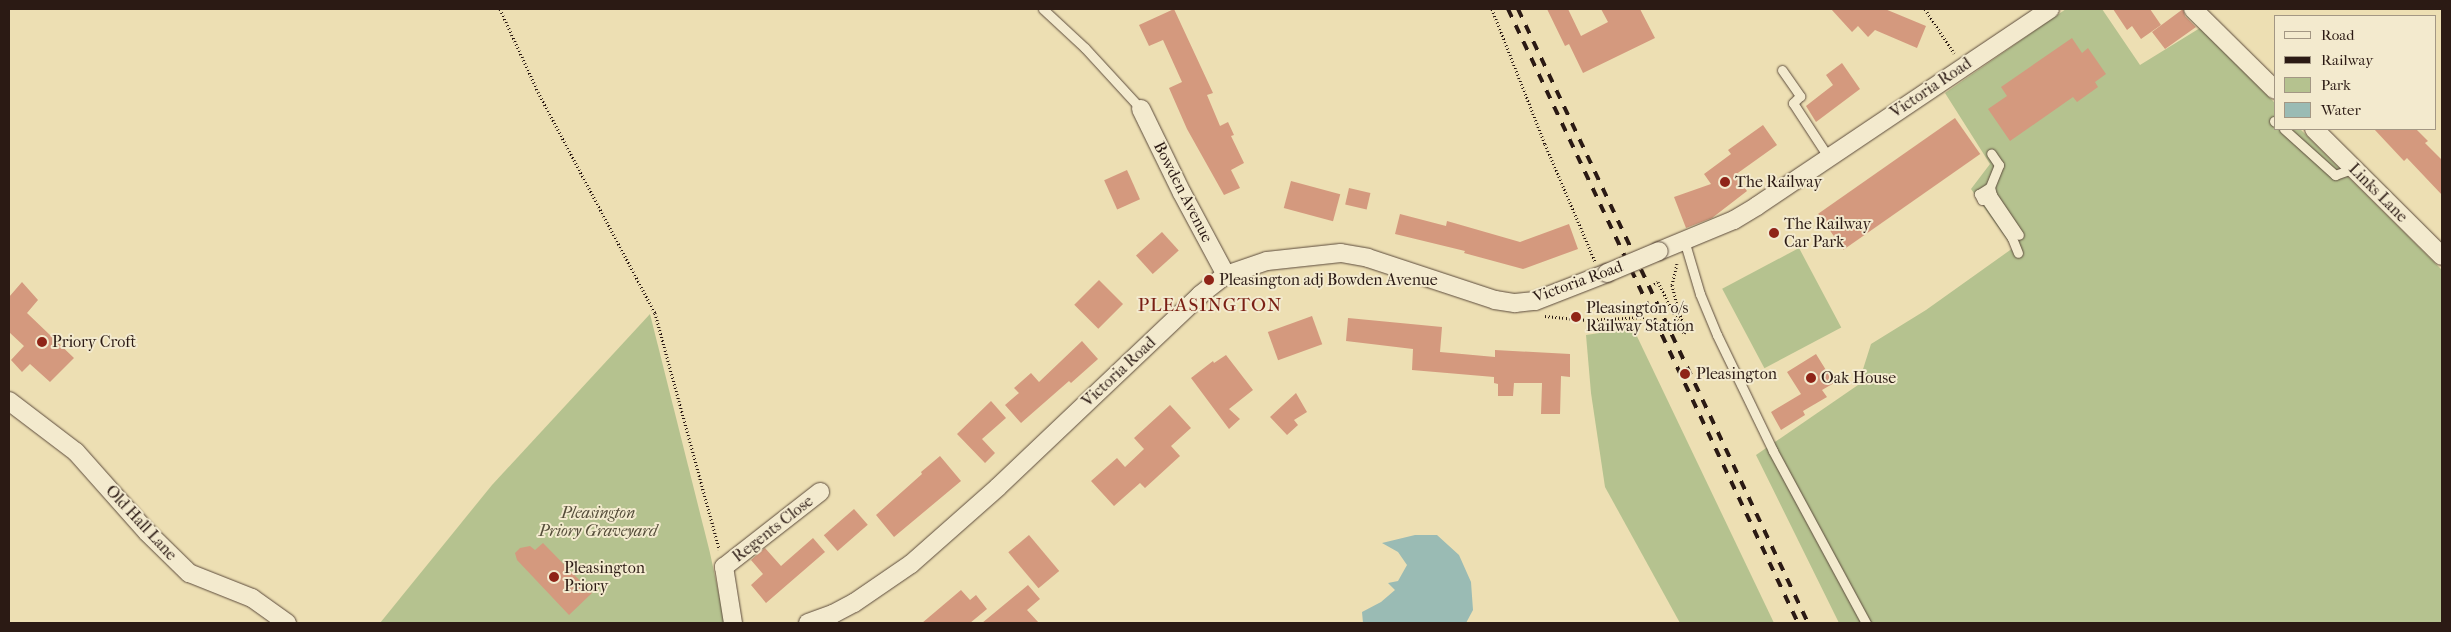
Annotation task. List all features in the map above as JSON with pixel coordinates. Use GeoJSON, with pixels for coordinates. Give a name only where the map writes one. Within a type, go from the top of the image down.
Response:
{"type":"FeatureCollection","features":[{"type":"Feature","properties":{"kind":"street","name":"Victoria Road"},"geometry":{"type":"LineString","coordinates":[[815,622],[877,590],[910,564],[998,487],[1200,295],[1226,275],[1266,261],[1340,253],[1368,258],[1495,300],[1514,302],[1535,301],[1604,274],[1741,215],[2050,9]]}},
{"type":"Feature","properties":{"kind":"street"},"geometry":{"type":"LineString","coordinates":[[2192,9],[2274,89]]}},
{"type":"Feature","properties":{"kind":"street","name":"Bowden Avenue"},"geometry":{"type":"LineString","coordinates":[[1140,109],[1226,275]]}},
{"type":"Feature","properties":{"kind":"street","name":"Links Lane"},"geometry":{"type":"LineString","coordinates":[[2315,130],[2442,256]]}},
{"type":"Feature","properties":{"kind":"street","name":"Old Hall Lane"},"geometry":{"type":"LineString","coordinates":[[9,401],[76,452],[147,532],[189,573],[252,598],[287,623]]}},
{"type":"Feature","properties":{"kind":"street","name":"Regents Close"},"geometry":{"type":"LineString","coordinates":[[733,623],[724,567],[820,492]]}},
{"type":"Feature","properties":{"kind":"lane"},"geometry":{"type":"LineString","coordinates":[[1043,9],[1085,48],[1140,109]]}},
{"type":"Feature","properties":{"kind":"lane"},"geometry":{"type":"LineString","coordinates":[[1782,70],[1800,96],[1793,103],[1829,158]]}},
{"type":"Feature","properties":{"kind":"lane"},"geometry":{"type":"LineString","coordinates":[[2285,130],[2335,175],[2354,168]]}},
{"type":"Feature","properties":{"kind":"lane"},"geometry":{"type":"LineString","coordinates":[[1991,153],[1999,165],[1989,194],[2018,253]]}},
{"type":"Feature","properties":{"kind":"lane"},"geometry":{"type":"LineString","coordinates":[[1989,194],[2020,235]]}},
{"type":"Feature","properties":{"kind":"lane"},"geometry":{"type":"LineString","coordinates":[[1682,241],[1700,294],[1773,451],[1866,623]]}},
{"type":"Feature","properties":{"kind":"path"},"geometry":{"type":"LineString","coordinates":[[500,9],[538,92],[655,313],[724,567]]}},
{"type":"Feature","properties":{"kind":"path"},"geometry":{"type":"LineString","coordinates":[[1492,9],[1545,144],[1604,274]]}},
{"type":"Feature","properties":{"kind":"path"},"geometry":{"type":"LineString","coordinates":[[1925,9],[1964,66]]}},
{"type":"Feature","properties":{"kind":"path"},"geometry":{"type":"LineString","coordinates":[[1654,284],[1658,282],[1684,333],[1688,329],[1679,313],[1672,285],[1682,241]]}},
{"type":"Feature","properties":{"kind":"path"},"geometry":{"type":"LineString","coordinates":[[1539,316],[1587,320],[1644,317]]}},
{"type":"Feature","properties":{"kind":"green space"},"geometry":{"type":"Polygon","coordinates":[[[2066,9],[2102,9],[2140,65],[2200,28],[2274,102],[2274,130],[2301,130],[2442,270],[2442,623],[1839,623],[1756,455],[1858,385],[1871,344],[1926,310],[2013,248],[1971,189],[1990,164],[1945,93],[2066,9]]]}},
{"type":"Feature","properties":{"kind":"green space"},"geometry":{"type":"Polygon","coordinates":[[[1799,248],[1841,327],[1764,368],[1722,289],[1799,248]]]}},
{"type":"Feature","properties":{"kind":"green space","name":"Pleasington Priory Graveyard"},"geometry":{"type":"Polygon","coordinates":[[[650,314],[710,553],[725,623],[380,623],[492,485],[650,314]]]}},
{"type":"Feature","properties":{"kind":"green space"},"geometry":{"type":"Polygon","coordinates":[[[1633,328],[1774,623],[1680,623],[1605,487],[1591,393],[1586,335],[1633,328]]]}},
{"type":"Feature","properties":{"kind":"water"},"geometry":{"type":"Polygon","coordinates":[[[1415,535],[1437,535],[1459,555],[1471,582],[1473,610],[1466,623],[1363,623],[1362,612],[1381,602],[1395,590],[1388,583],[1398,581],[1407,565],[1398,552],[1382,543],[1415,535]]]}},
{"type":"Feature","properties":{"kind":"building"},"geometry":{"type":"Polygon","coordinates":[[[1174,9],[1213,93],[1207,95],[1220,126],[1228,122],[1234,135],[1231,136],[1244,163],[1231,170],[1240,188],[1224,195],[1187,129],[1169,88],[1182,82],[1163,40],[1149,46],[1139,25],[1174,9]]]}},
{"type":"Feature","properties":{"kind":"building"},"geometry":{"type":"Polygon","coordinates":[[[1547,9],[1568,9],[1581,36],[1608,22],[1601,9],[1640,9],[1655,38],[1583,73],[1569,44],[1565,46],[1547,9]]]}},
{"type":"Feature","properties":{"kind":"building"},"geometry":{"type":"Polygon","coordinates":[[[1831,9],[1885,9],[1926,26],[1917,48],[1875,30],[1868,37],[1858,26],[1852,32],[1831,9]]]}},
{"type":"Feature","properties":{"kind":"building"},"geometry":{"type":"Polygon","coordinates":[[[2113,9],[2150,9],[2161,25],[2141,39],[2132,26],[2127,30],[2113,9]]]}},
{"type":"Feature","properties":{"kind":"building"},"geometry":{"type":"Polygon","coordinates":[[[2183,9],[2185,16],[2196,27],[2165,49],[2152,32],[2183,9]]]}},
{"type":"Feature","properties":{"kind":"building"},"geometry":{"type":"Polygon","coordinates":[[[2072,38],[2082,53],[2088,48],[2106,74],[2095,82],[2098,87],[2077,102],[2073,97],[2010,141],[1988,109],[2007,96],[2001,87],[2072,38]]]}},
{"type":"Feature","properties":{"kind":"building"},"geometry":{"type":"Polygon","coordinates":[[[1842,63],[1860,89],[1816,122],[1806,106],[1833,85],[1826,75],[1842,63]]]}},
{"type":"Feature","properties":{"kind":"building"},"geometry":{"type":"Polygon","coordinates":[[[1955,118],[1980,154],[1843,250],[1818,214],[1955,118]]]}},
{"type":"Feature","properties":{"kind":"building"},"geometry":{"type":"Polygon","coordinates":[[[1763,125],[1777,145],[1735,175],[1747,191],[1712,218],[1686,228],[1674,197],[1711,184],[1704,174],[1731,154],[1728,150],[1763,125]]]}},
{"type":"Feature","properties":{"kind":"building"},"geometry":{"type":"Polygon","coordinates":[[[2375,130],[2417,130],[2428,141],[2425,143],[2442,160],[2442,195],[2407,158],[2404,161],[2375,130]]]}},
{"type":"Feature","properties":{"kind":"building"},"geometry":{"type":"Polygon","coordinates":[[[1127,170],[1140,199],[1117,209],[1104,180],[1127,170]]]}},
{"type":"Feature","properties":{"kind":"building"},"geometry":{"type":"Polygon","coordinates":[[[1291,181],[1340,194],[1333,221],[1284,208],[1291,181]]]}},
{"type":"Feature","properties":{"kind":"building"},"geometry":{"type":"Polygon","coordinates":[[[1349,188],[1370,193],[1367,210],[1345,205],[1349,188]]]}},
{"type":"Feature","properties":{"kind":"building"},"geometry":{"type":"Polygon","coordinates":[[[1400,214],[1446,226],[1447,221],[1520,242],[1569,224],[1578,249],[1523,269],[1464,253],[1465,251],[1395,234],[1400,214]]]}},
{"type":"Feature","properties":{"kind":"building"},"geometry":{"type":"Polygon","coordinates":[[[1162,232],[1179,251],[1153,274],[1136,255],[1162,232]]]}},
{"type":"Feature","properties":{"kind":"building"},"geometry":{"type":"Polygon","coordinates":[[[1099,280],[1123,304],[1098,329],[1074,305],[1099,280]]]}},
{"type":"Feature","properties":{"kind":"building"},"geometry":{"type":"Polygon","coordinates":[[[22,282],[38,300],[27,313],[74,358],[50,382],[30,364],[22,372],[11,360],[24,346],[9,332],[9,297],[22,282]]]}},
{"type":"Feature","properties":{"kind":"building"},"geometry":{"type":"Polygon","coordinates":[[[1312,316],[1322,344],[1278,360],[1268,332],[1312,316]]]}},
{"type":"Feature","properties":{"kind":"building"},"geometry":{"type":"Polygon","coordinates":[[[1348,318],[1442,327],[1440,352],[1495,357],[1495,350],[1570,354],[1570,377],[1561,376],[1560,414],[1541,414],[1542,383],[1514,383],[1513,396],[1498,396],[1498,384],[1494,383],[1494,377],[1412,370],[1413,349],[1346,341],[1348,318]]]}},
{"type":"Feature","properties":{"kind":"building"},"geometry":{"type":"Polygon","coordinates":[[[1082,341],[1098,359],[1071,383],[1069,381],[1021,423],[1005,405],[1019,393],[1014,388],[1031,373],[1039,382],[1082,341]]]}},
{"type":"Feature","properties":{"kind":"building","name":"Oak House"},"geometry":{"type":"Polygon","coordinates":[[[1816,354],[1834,383],[1822,390],[1827,397],[1803,411],[1805,415],[1781,430],[1771,412],[1801,394],[1787,372],[1816,354]]]}},
{"type":"Feature","properties":{"kind":"building"},"geometry":{"type":"Polygon","coordinates":[[[1226,355],[1253,390],[1229,409],[1240,419],[1229,429],[1191,378],[1213,361],[1214,363],[1226,355]]]}},
{"type":"Feature","properties":{"kind":"building"},"geometry":{"type":"Polygon","coordinates":[[[1296,393],[1307,412],[1294,420],[1298,425],[1287,435],[1270,417],[1296,393]]]}},
{"type":"Feature","properties":{"kind":"building"},"geometry":{"type":"Polygon","coordinates":[[[991,401],[1006,418],[982,439],[995,453],[985,463],[957,434],[991,401]]]}},
{"type":"Feature","properties":{"kind":"building"},"geometry":{"type":"Polygon","coordinates":[[[1170,405],[1191,428],[1171,446],[1180,456],[1145,488],[1140,483],[1114,506],[1091,481],[1117,458],[1125,467],[1144,449],[1134,438],[1170,405]]]}},
{"type":"Feature","properties":{"kind":"building"},"geometry":{"type":"Polygon","coordinates":[[[940,456],[961,481],[894,537],[876,515],[940,456]]]}},
{"type":"Feature","properties":{"kind":"building"},"geometry":{"type":"Polygon","coordinates":[[[854,509],[868,525],[838,551],[824,535],[854,509]]]}},
{"type":"Feature","properties":{"kind":"building"},"geometry":{"type":"Polygon","coordinates":[[[1029,535],[1059,571],[1039,588],[1008,552],[1029,535]]]}},
{"type":"Feature","properties":{"kind":"building"},"geometry":{"type":"Polygon","coordinates":[[[813,538],[825,552],[766,603],[751,585],[763,574],[751,560],[765,548],[781,566],[813,538]]]}},
{"type":"Feature","properties":{"kind":"building","name":"Pleasington Priory"},"geometry":{"type":"Polygon","coordinates":[[[543,543],[592,593],[569,615],[517,560],[515,553],[520,548],[530,546],[535,550],[543,543]]]}},
{"type":"Feature","properties":{"kind":"building"},"geometry":{"type":"Polygon","coordinates":[[[1028,585],[1040,599],[1027,610],[1039,623],[982,623],[1028,585]]]}},
{"type":"Feature","properties":{"kind":"building"},"geometry":{"type":"Polygon","coordinates":[[[961,590],[970,600],[976,595],[987,609],[970,623],[922,623],[961,590]]]}},
{"type":"Feature","properties":{"kind":"railway"},"geometry":{"type":"LineString","coordinates":[[1508,9],[1798,623]]}},
{"type":"Feature","properties":{"kind":"railway"},"geometry":{"type":"LineString","coordinates":[[1518,9],[1808,623]]}},
{"type":"Feature","properties":{"kind":"place","name":"The Railway"},"geometry":{"type":"Point","coordinates":[1725,182]}},
{"type":"Feature","properties":{"kind":"place","name":"The Railway Car Park"},"geometry":{"type":"Point","coordinates":[1774,233]}},
{"type":"Feature","properties":{"kind":"place","name":"Pleasington adj Bowden Avenue"},"geometry":{"type":"Point","coordinates":[1209,280]}},
{"type":"Feature","properties":{"kind":"place","name":"Pleasington o/s Railway Station"},"geometry":{"type":"Point","coordinates":[1576,317]}},
{"type":"Feature","properties":{"kind":"place","name":"Priory Croft"},"geometry":{"type":"Point","coordinates":[42,342]}},
{"type":"Feature","properties":{"kind":"place","name":"Pleasington"},"geometry":{"type":"Point","coordinates":[1685,374]}},
{"type":"Feature","properties":{"kind":"place","name":"Oak House"},"geometry":{"type":"Point","coordinates":[1811,378]}},
{"type":"Feature","properties":{"kind":"place","name":"Pleasington Priory"},"geometry":{"type":"Point","coordinates":[554,577]}},
{"type":"Feature","properties":{"kind":"district","name":"PLEASINGTON"},"geometry":{"type":"Point","coordinates":[1210,306]}}]}
